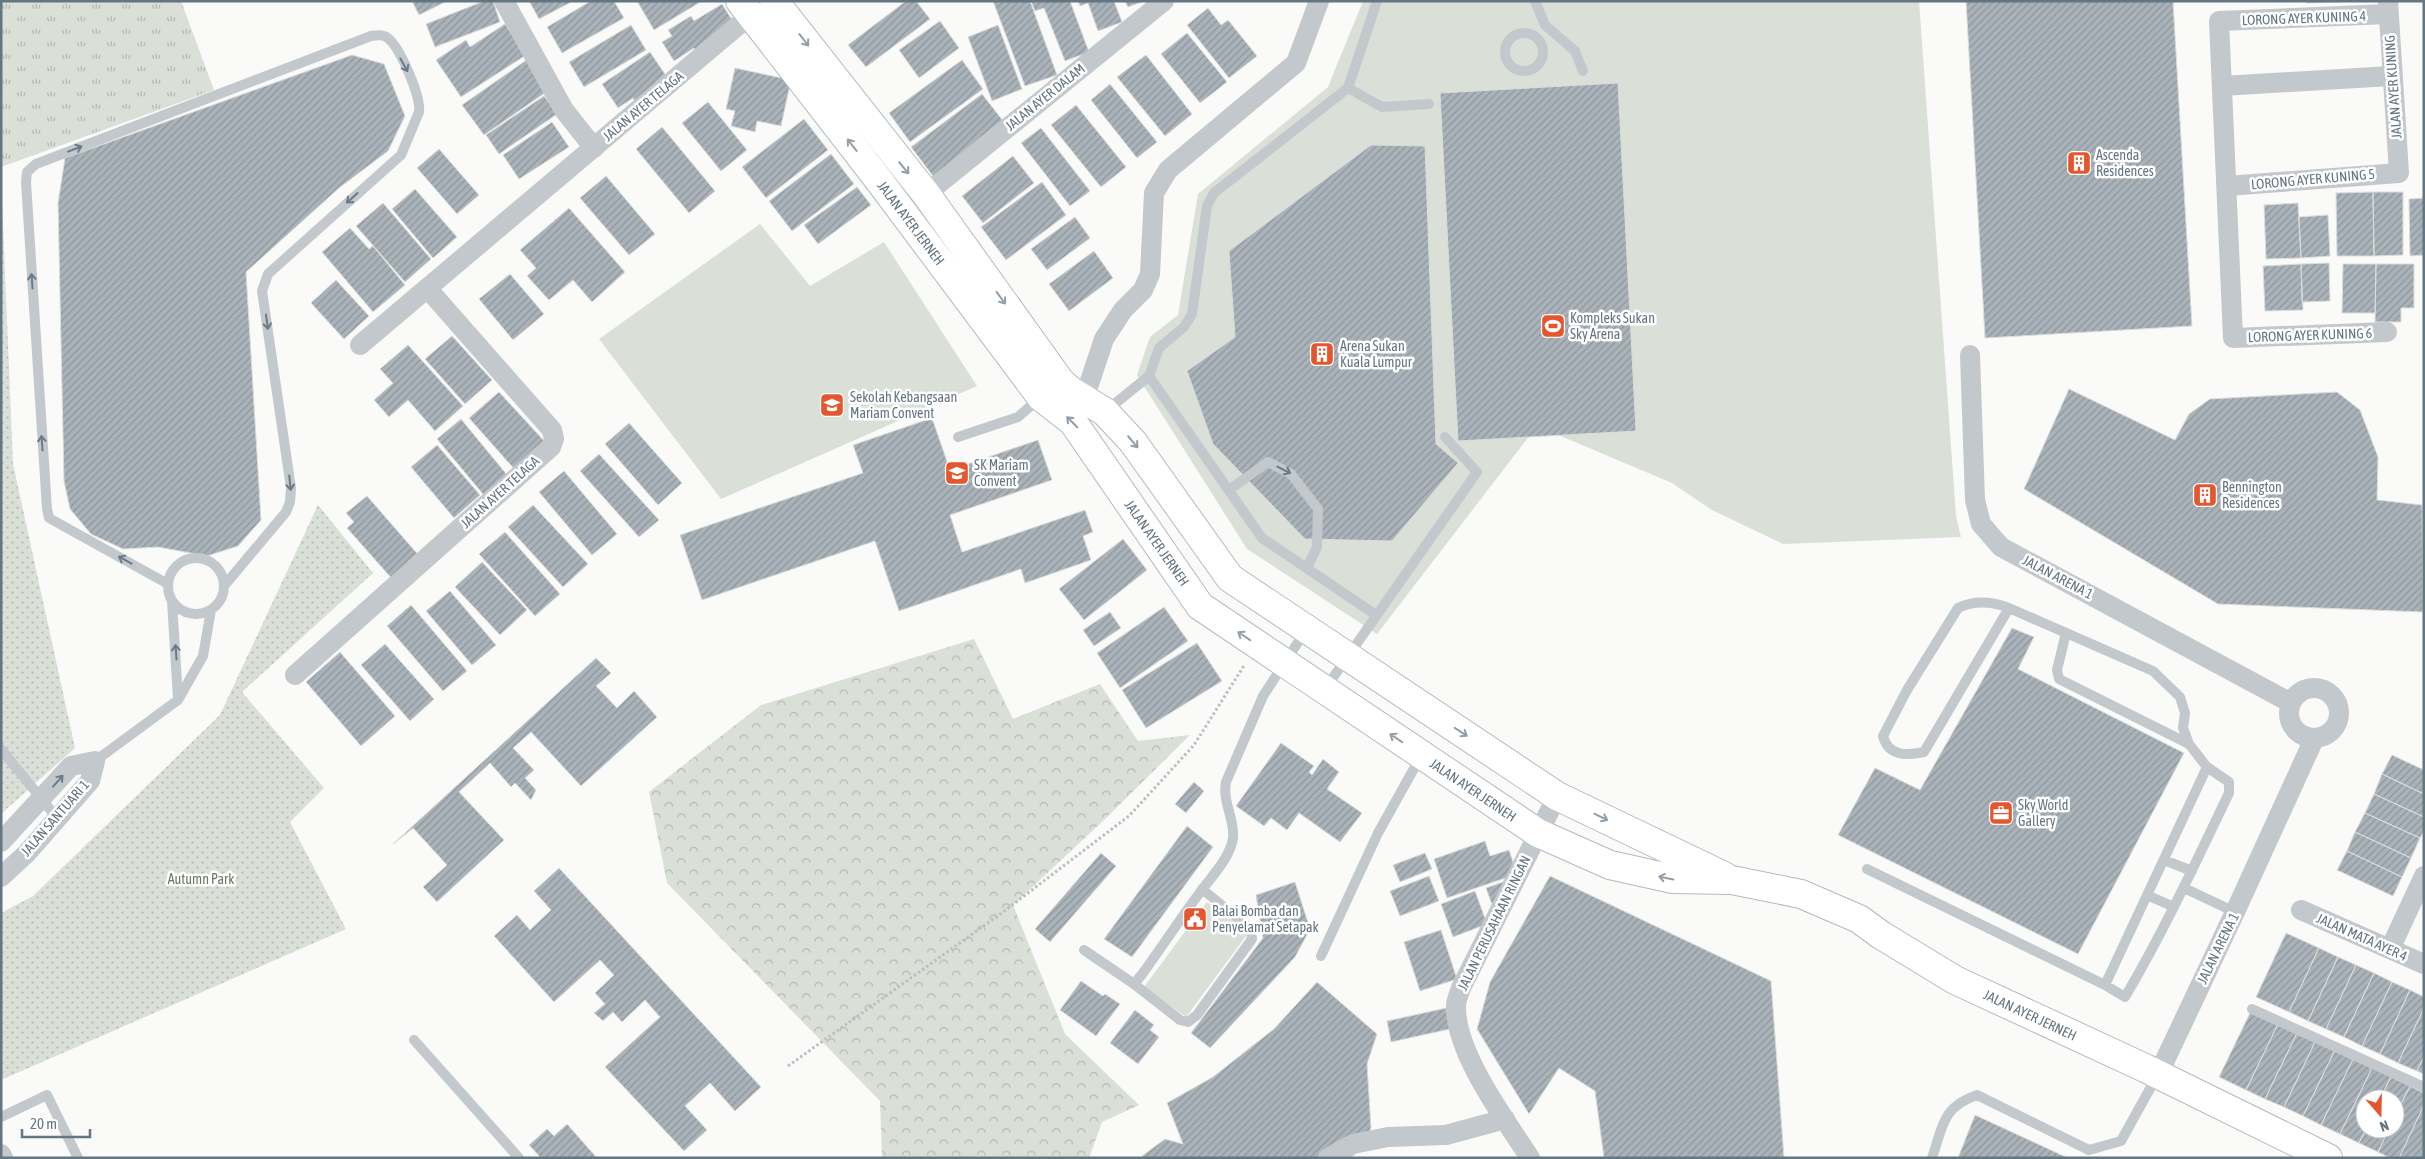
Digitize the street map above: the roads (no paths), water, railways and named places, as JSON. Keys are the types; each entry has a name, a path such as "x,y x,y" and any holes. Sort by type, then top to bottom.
{"main road":[{"name":"JALAN AYER JERNEH","path":"774,1 926,194 1050,389"},
{"name":"JALAN AYER JERNEH","path":"752,6 878,179 1050,389 1200,606 1538,833 1610,865 1674,879 1732,880 1801,894 1859,919 1881,936 1955,980 2158,1075 2328,1158"},
{"name":"JALAN AYER JERNEH","path":"1050,389 1071,391 1095,405 1134,442 1230,578 1557,796 1732,880"}],"street":[{"path":"504,1 564,110 594,148"},
{"name":"JALAN AYER DALAM","path":"926,194 1164,1"},
{"path":"1095,405 1104,339 1123,310 1143,290 1150,274 1154,193 1168,170 1296,62 1319,1"},
{"name":"JALAN AYER TELAGA","path":"360,345 594,148 752,6"},
{"name":"LORONG AYER KUNING 4","path":"2222,86 2219,21 2388,8"},
{"name":"JALAN AYER KUNING","path":"2388,8 2391,76 2399,172"},
{"path":"2227,186 2222,86 2391,76"},
{"name":"LORONG AYER KUNING 5","path":"2227,186 2399,172"},
{"name":"LORONG AYER KUNING 6","path":"2227,186 2233,338 2387,332"},
{"name":"JALAN AYER TELAGA","path":"295,675 551,447 554,439 552,430 428,288"},
{"name":"JALAN ARENA 1","path":"1970,355 1975,500 1981,524 2001,547 2291,703"},
{"path":"2315,688 2325,690 2333,696 2338,704 2340,714 2338,724 2332,732 2323,737 2314,739 2304,736 2296,731 2290,723 2291,703 2297,695 2305,690 2315,688"},
{"name":"JALAN ARENA 1","path":"2158,1075 2314,739"},
{"name":"JALAN SANTUARI 1","path":"1,842 71,766 95,761 90,781 27,853 1,877"},
{"name":"JALAN PERUSAHAAN RINGAN","path":"1530,1158 1468,1057 1458,1028 1456,1005 1461,988 1557,796"},
{"path":"2390,949 2424,876"},
{"name":"JALAN MATA AYER 4","path":"2301,910 2424,964"},
{"path":"1328,1158 1353,1144 1388,1137 1446,1135 1505,1119"},
{"path":"1,1154 3,1158"}],"lane":[{"path":"1095,405 1149,376 1159,348 1184,327 1192,314 1208,206 1214,192 1348,88 1377,1"},
{"path":"1535,1 1544,25 1575,50 1583,71"},
{"path":"1537,39 1544,25"},
{"path":"168,584 49,518 26,182 27,172 36,164 371,36 382,35 390,39 415,86 420,104 419,112 401,154 268,274 263,284 262,291 291,488 290,502 286,512 224,586 218,604 211,610 194,614 178,608 172,601"},
{"path":"1348,88 1382,107 1429,104"},
{"path":"1149,376 1262,538 1376,615"},
{"path":"958,437 1018,417 1050,389"},
{"path":"1324,689 1477,472 1445,437"},
{"path":"1228,490 1268,462 1291,474 1318,509 1317,548 1306,568"},
{"path":"178,700 172,601 168,584 175,568 182,562 201,559 217,568 222,576 224,586"},
{"path":"1868,869 2105,985 2125,997 2174,907 2229,793 2229,782 2207,767 2189,744 2183,728 2185,713 2180,698 2153,671 2009,608 1997,603 1971,602 1958,608 1907,690 1884,736 1886,745 1895,753 1910,755 1924,752 2009,608"},
{"path":"95,761 178,700 204,656 211,610"},
{"path":"1134,984 1221,865 1233,839 1231,820 1224,791 1226,782 1263,696 1306,629"},
{"path":"2066,633 2057,670 2059,679 2189,744"},
{"path":"1,749 57,818"},
{"path":"1321,956 1378,833 1421,755"},
{"path":"2105,985 2207,767"},
{"path":"2164,860 2192,871"},
{"path":"2184,888 2235,912"},
{"path":"1084,950 1134,984 1180,1020 1188,1022 1197,1015 1252,939 1251,929 1202,889"},
{"path":"2147,895 2174,907"},
{"path":"2252,1009 2424,1087"},
{"path":"414,1040 519,1158"},
{"path":"1932,1158 1948,1112 1961,1100 1977,1095 2089,1150 2121,1141 2158,1075"},
{"path":"1,1117 48,1096 78,1158"}],"place":[{"name":"Ascenda Residences","path":"2079,163"},
{"name":"Kompleks Sukan Sky Arena","path":"1553,326"},
{"name":"Arena Sukan Kuala Lumpur","path":"1322,354"},
{"name":"Sekolah Kebangsaan Mariam Convent","path":"832,405"},
{"name":"SK Mariam Convent","path":"957,473"},
{"name":"Bennington Residences","path":"2205,495"},
{"name":"Sky World Gallery","path":"2001,813"},
{"name":"Balai Bomba dan Penyelamat Setapak","path":"1195,919"}],"park label":[{"name":"Autumn Park","path":"201,879"}]}
